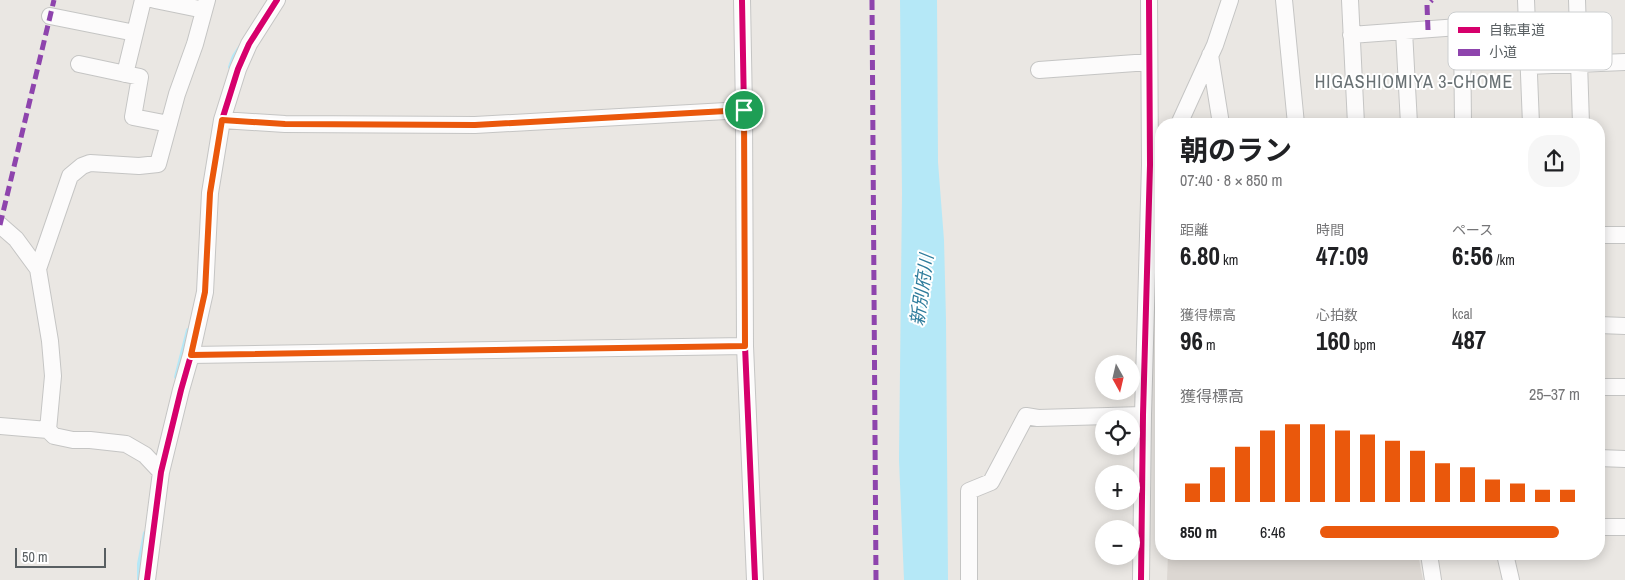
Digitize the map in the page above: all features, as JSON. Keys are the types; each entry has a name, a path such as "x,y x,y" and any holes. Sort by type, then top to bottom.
{"street":[{"path":"125,74 143,0"},
{"path":"38,269 70,176 82,166 90,163 139,166 158,164 206,5 155,0"},
{"path":"147,580 161,472 205,292 210,193 222,120 238,70 249,44 277,0"},
{"path":"742,0 745,346 755,580"},
{"path":"1149,0 1149,62 1155,148"},
{"path":"1182,118 1210,55 1230,0"},
{"path":"1284,0 1295,118"},
{"path":"1350,0 1356,118"},
{"path":"50,16 135,33"},
{"path":"1351,36 1448,28"},
{"path":"1404,32 1409,118"},
{"path":"1210,55 1220,118"},
{"path":"1039,70 1149,62"},
{"path":"1612,63 1625,62"},
{"path":"79,64 140,77 133,117 169,124"},
{"path":"1462,70 1463,118"},
{"path":"1528,70 1531,118"},
{"path":"1580,70 1581,118"},
{"path":"222,120 285,124 475,125 744,110"},
{"path":"1141,580 1143,415 1155,181"},
{"path":"0,225 16,239 38,269 50,341 53,376 48,430"},
{"path":"1605,235 1625,235"},
{"path":"1605,325 1625,326"},
{"path":"191,355 745,346"},
{"path":"1605,387 1625,387"},
{"path":"970,580 969,491 991,482 1026,416 1038,418 1143,415"},
{"path":"0,426 48,430 54,436 73,440 126,444 145,455 161,472"},
{"path":"1605,458 1625,459"},
{"path":"1605,527 1625,527"},
{"path":"1430,560 1434,580"},
{"path":"1506,560 1511,580"}],"shaded area":[{"path":"1168,560 1419,560 1423,580 1167,580"}],"water":[{"name":"新別府川","path":"900,0 937,0 938,162 944,240 946,319 948,580 904,580 899,460 902,194"}],"waterway":[{"path":"230,67 240,47"},
{"path":"176,377 188,330"},
{"path":"139,580 139,564 145,533"}],"marked path":[{"path":"0,225 54,0"},
{"path":"872,0 876,580"},
{"path":"1428,30 1427,5 1432,0"}],"cycle path":[{"path":"147,580 161,472 205,292 210,193 222,120 238,69 249,44 277,0"},
{"path":"742,0 745,346 755,580"},
{"path":"1141,580 1143,415 1150,165 1149,0"}],"district":[{"name":"HIGASHIOMIYA 3-CHOME","path":"1414,82"}],"route":[{"path":"744,110 745,346 191,355 205,292 210,193 222,120 285,124 475,125 744,110"}]}
